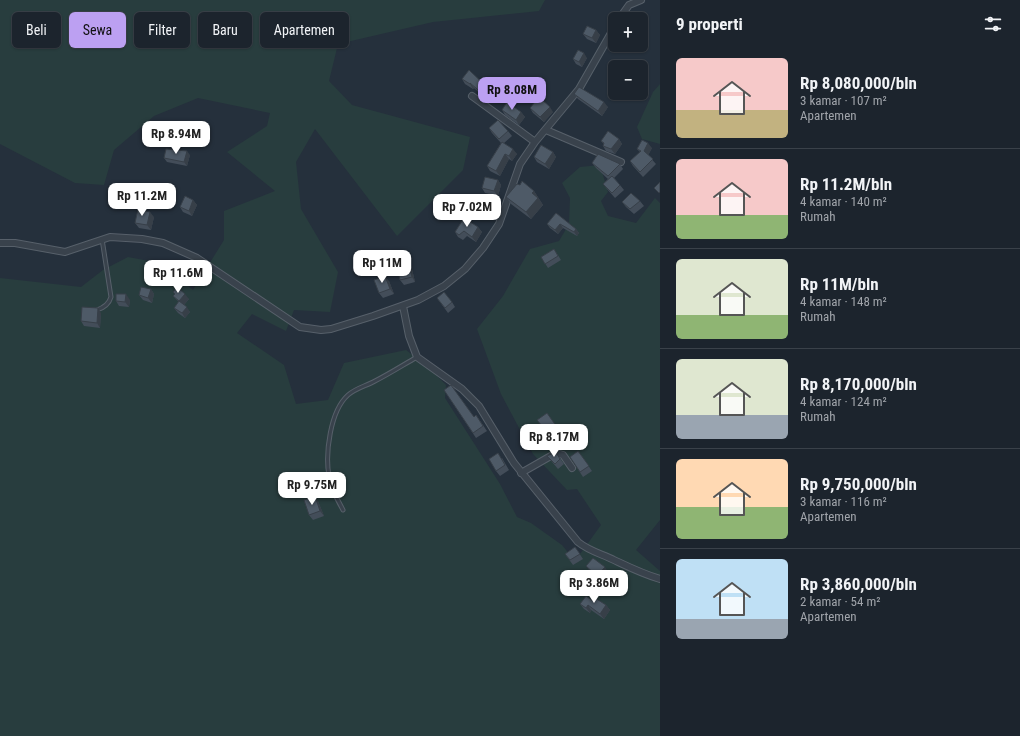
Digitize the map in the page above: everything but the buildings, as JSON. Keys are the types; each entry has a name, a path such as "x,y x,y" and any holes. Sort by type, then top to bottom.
{"street":[{"path":"624,12 629,5 641,0"},
{"path":"0,243 15,243 65,252 80,249 102,239 122,237 163,243 182,250 215,268 300,327 311,330 326,330 350,324 403,306 430,294 456,278 483,248 499,224 520,164 535,142 578,89 608,38"},
{"path":"472,96 535,142"},
{"path":"546,130 621,162"},
{"path":"403,306 409,336 418,357 462,389 479,406 521,473 569,531 586,548 639,573 660,579"},
{"path":"521,473 556,453 561,454 572,468"}],"lane":[{"path":"91,311 104,307 110,301 111,297 102,239"},
{"path":"343,510 334,494 328,466 330,435 340,406 348,395 360,387 374,382 418,357"}],"green space":[{"path":"0,0 545,0 539,11 433,22 349,41 349,12 260,12 260,48 337,48 329,81 352,105 470,137 463,170 397,236 315,129 296,162 301,209 338,272 330,312 294,310 286,331 252,314 237,333 284,365 296,404 328,400 344,363 406,350 428,367 446,385 445,398 500,484 517,517 531,523 562,545 575,561 601,525 577,489 567,490 533,454 501,394 477,329 503,296 530,249 559,241 569,224 570,198 562,183 580,167 600,165 608,192 601,201 608,216 636,223 655,198 660,203 660,520 636,550 660,571 660,736 0,736 0,278 81,287 103,270 128,257 160,263 193,290 224,240 224,211 275,191 227,152 267,126 270,113 198,98 154,116 114,150 104,185 75,183 0,144"},
{"path":"660,84 660,144 642,139 637,127 653,92"}]}
